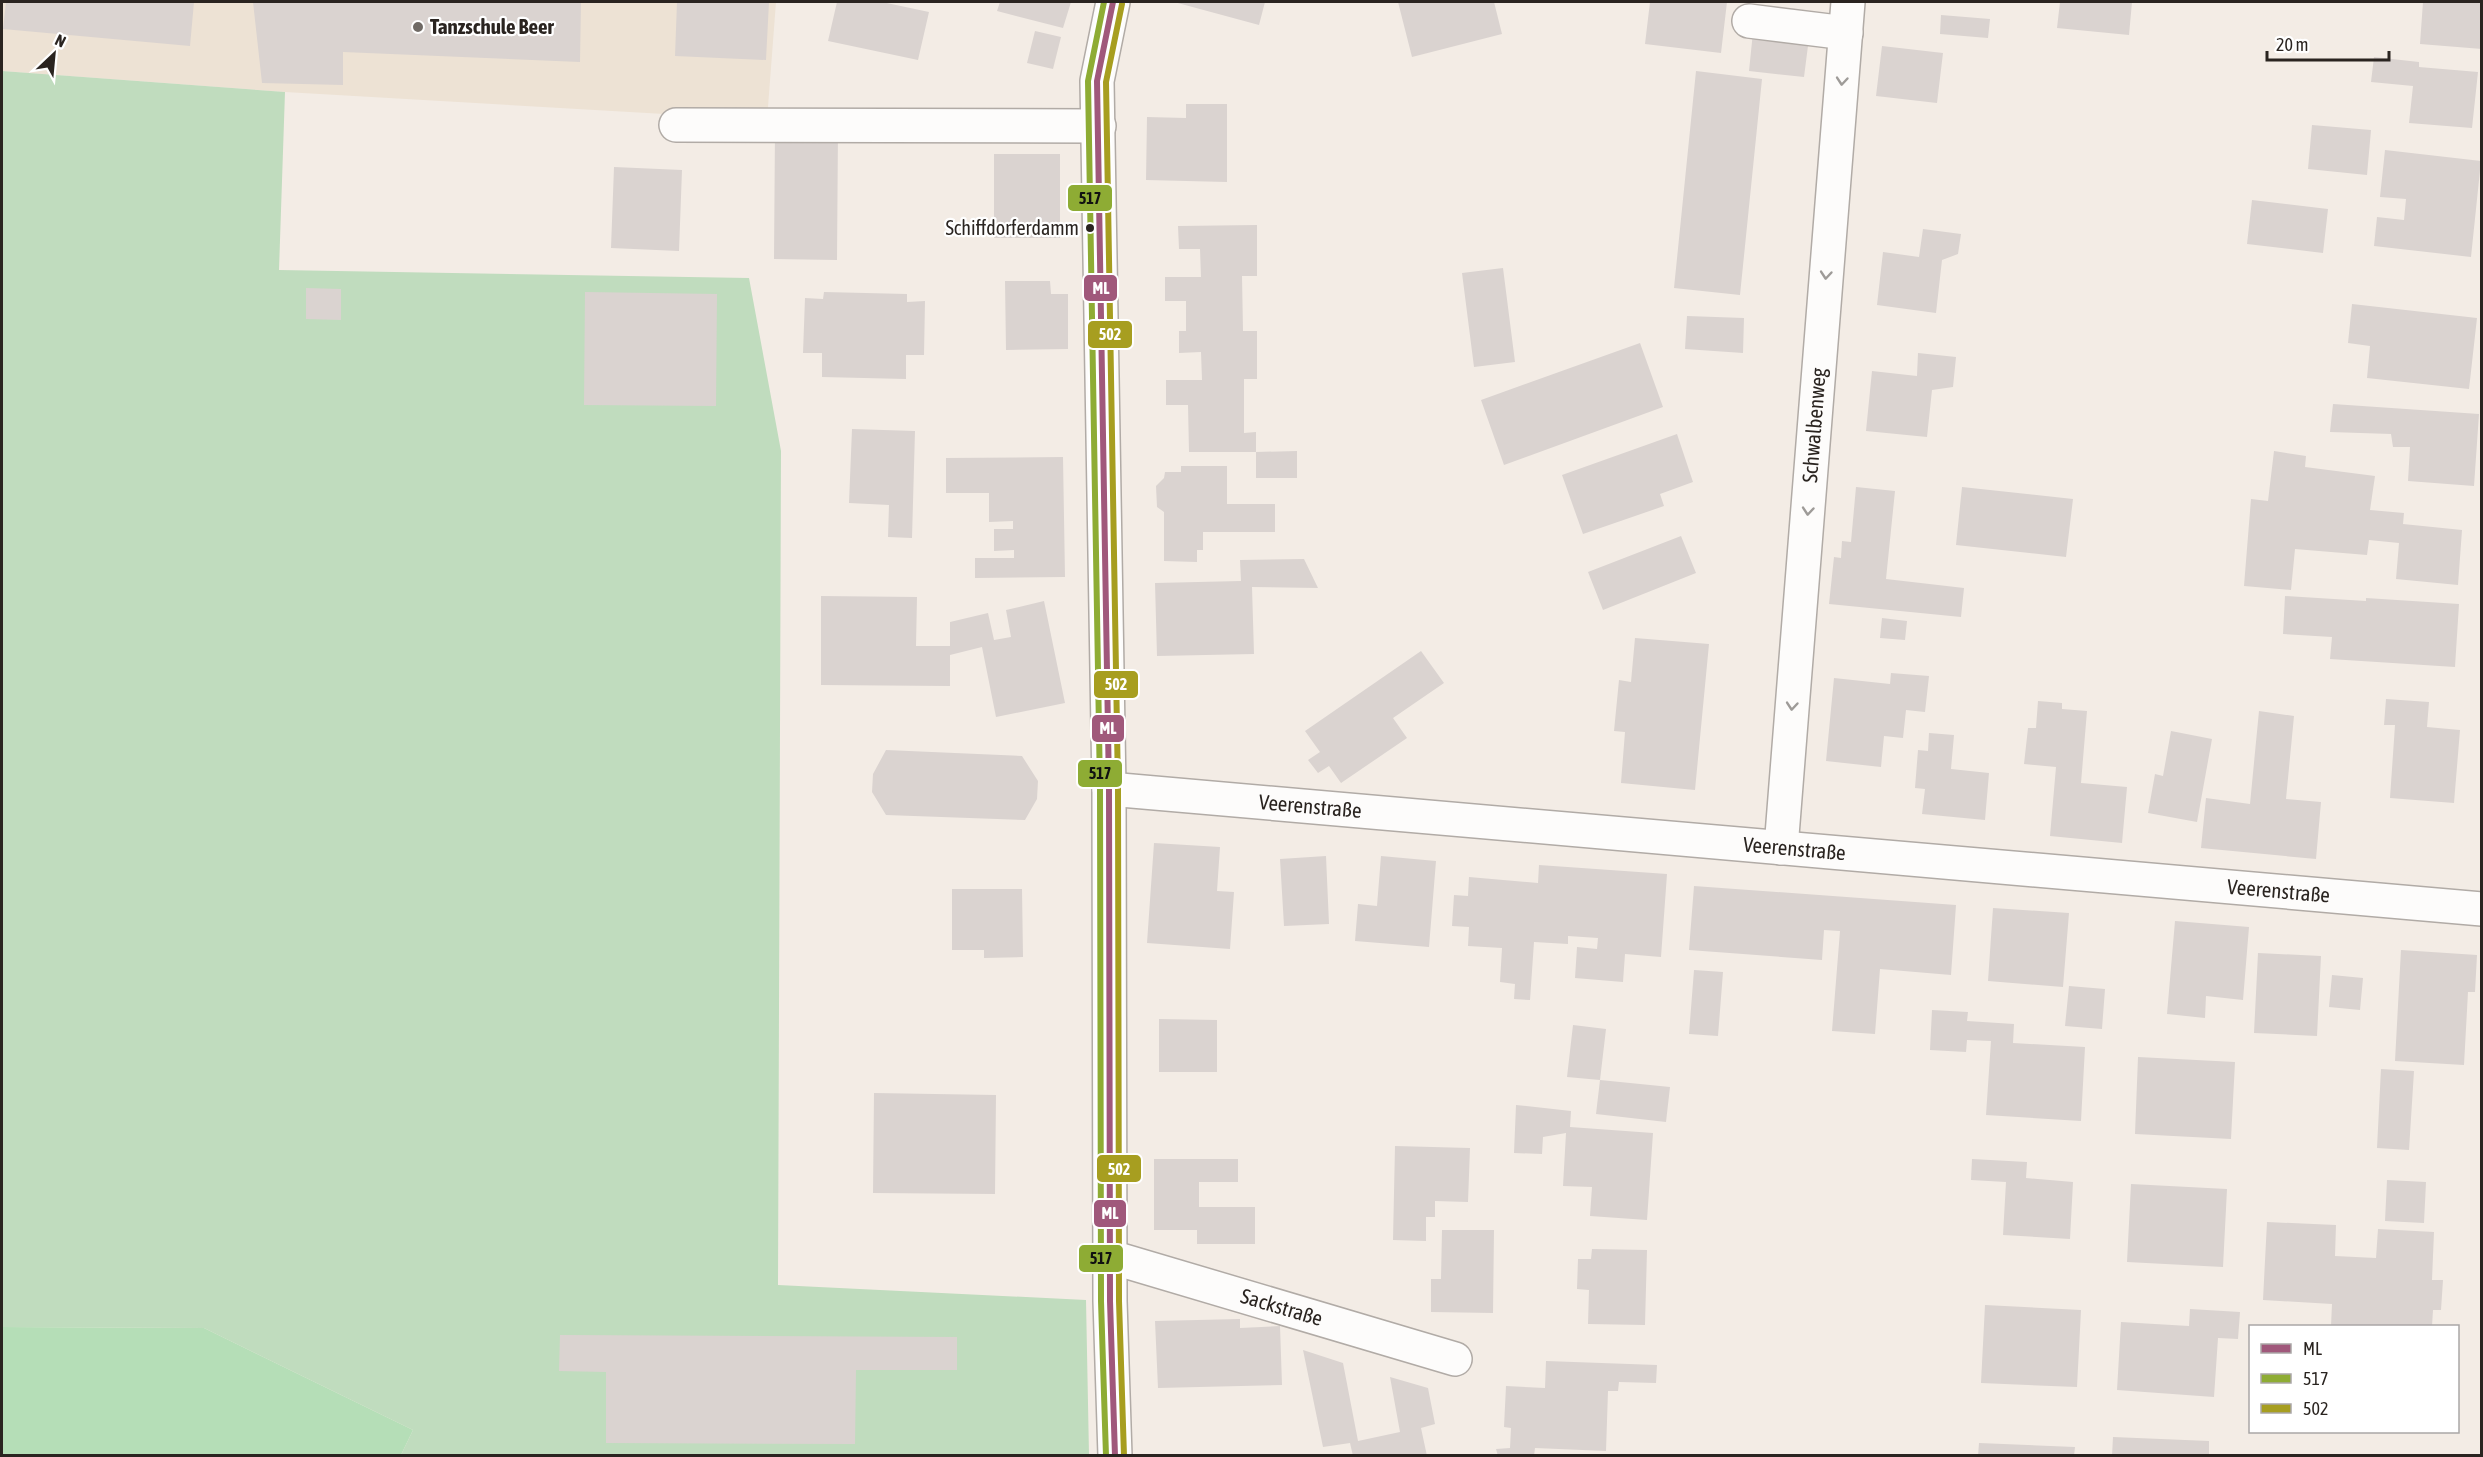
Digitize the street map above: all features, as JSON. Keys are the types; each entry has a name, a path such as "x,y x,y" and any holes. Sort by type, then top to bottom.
{"street":[{"path":"1113,2 1097,81 1109,789 1110,1257 1115,1455"},
{"path":"1749,21 1847,17"},
{"name":"Schwalbenweg","path":"1781,848 1847,17"},
{"path":"676,124 1099,126"},
{"name":"Veerenstraße","path":"1109,789 2481,909"},
{"name":"Sackstraße","path":"1110,1257 1455,1359"}],"shaded area":[{"path":"2,2 776,2 767,120 285,92 2,71"}],"green space":[{"path":"2,71 285,92 279,270 749,278 781,451 778,1285 1086,1300 1089,1455 401,1455 413,1430 204,1328 2,1327"},
{"path":"2,1327 204,1328 413,1430 401,1455 2,1455"}],"building":[{"path":"6,2 194,2 190,46 3,29"},
{"name":"Tanzschule Beer","path":"253,2 581,2 580,62 343,52 343,85 262,83"},
{"path":"677,2 769,2 766,60 675,56"},
{"path":"837,2 882,2 929,12 918,60 828,41"},
{"path":"1000,2 1071,2 1063,28 997,11"},
{"path":"1174,2 1265,2 1259,25"},
{"path":"1398,2 1494,2 1502,34 1412,57"},
{"path":"1650,2 1727,2 1721,53 1645,44"},
{"path":"2060,2 2132,2 2129,35 2057,28"},
{"path":"2423,2 2482,2 2482,49 2420,44"},
{"path":"1941,15 1990,19 1988,38 1940,34"},
{"path":"1035,31 1061,37 1053,69 1027,63"},
{"path":"1753,32 1809,38 1804,77 1749,71"},
{"path":"1882,46 1943,53 1937,103 1876,96"},
{"path":"2374,57 2419,62 2419,67 2478,72 2472,128 2409,123 2413,86 2371,82"},
{"path":"1696,71 1762,79 1740,295 1674,288"},
{"path":"1186,104 1227,104 1227,182 1146,180 1147,117 1186,118"},
{"path":"2312,125 2371,130 2367,175 2308,169"},
{"path":"775,130 838,130 837,260 774,259"},
{"path":"2385,150 2481,161 2471,257 2374,246 2377,217 2404,220 2406,199 2380,197"},
{"path":"994,154 1060,154 1060,238 994,238"},
{"path":"614,167 682,170 679,251 611,248"},
{"path":"2252,200 2328,209 2323,253 2247,244"},
{"path":"1257,225 1257,276 1242,276 1243,331 1257,331 1257,379 1244,379 1244,433 1256,432 1256,452 1189,452 1188,405 1166,405 1166,380 1202,380 1201,352 1179,353 1179,331 1186,331 1186,301 1165,301 1165,277 1201,277 1200,249 1179,249 1178,226"},
{"path":"1923,229 1961,234 1958,254 1942,260 1936,313 1877,305 1883,252 1919,257"},
{"path":"1503,268 1515,362 1474,367 1462,273"},
{"path":"1005,281 1050,281 1051,294 1068,294 1068,349 1006,350"},
{"path":"306,288 341,289 341,320 306,319"},
{"path":"585,292 717,294 716,406 584,405"},
{"path":"824,292 907,294 907,302 925,301 924,355 906,355 906,379 822,377 822,353 803,353 805,298 823,299"},
{"path":"2352,304 2477,318 2469,389 2367,378 2370,346 2348,343"},
{"path":"1687,316 1744,318 1743,353 1685,349"},
{"path":"1640,343 1663,407 1504,465 1481,400"},
{"path":"1918,353 1956,357 1953,387 1932,390 1927,437 1866,431 1872,371 1917,376"},
{"path":"2333,404 2479,414 2474,486 2408,481 2410,447 2393,447 2391,434 2330,432"},
{"path":"852,429 915,431 912,538 888,537 889,505 849,503"},
{"path":"1677,434 1693,482 1660,494 1664,506 1583,534 1562,475"},
{"path":"1297,451 1297,478 1256,478 1256,452"},
{"path":"2274,451 2306,456 2305,467 2375,476 2370,510 2404,513 2403,524 2462,530 2458,585 2396,579 2399,543 2369,540 2367,555 2295,549 2291,590 2244,586 2251,499 2268,501"},
{"path":"1063,457 1065,577 975,578 975,558 1014,558 1014,550 994,551 994,529 1013,529 1013,521 989,522 989,493 946,493 946,458"},
{"path":"1181,466 1227,466 1227,504 1275,504 1275,532 1203,532 1203,550 1197,550 1197,562 1164,561 1164,512 1157,507 1156,486 1164,478 1165,472 1181,472"},
{"path":"1856,487 1895,491 1886,579 1964,588 1961,617 1829,604 1834,557 1841,558 1842,541 1851,542"},
{"path":"1962,487 2073,499 2066,557 1956,545"},
{"path":"1681,536 1696,573 1603,610 1588,572"},
{"path":"1304,559 1318,588 1252,587 1254,654 1157,656 1155,583 1241,581 1240,560"},
{"path":"821,596 917,597 916,646 950,646 950,622 988,613 994,640 1011,637 1006,610 1044,601 1065,703 996,717 982,647 950,655 950,686 821,685"},
{"path":"2285,596 2459,604 2455,667 2330,659 2332,637 2283,634"},
{"path":"1882,618 1907,621 1905,640 1880,638"},
{"path":"1635,638 1709,644 1695,790 1621,783 1625,732 1614,731 1619,680 1631,682"},
{"path":"1421,651 1444,683 1393,718 1407,738 1341,783 1329,766 1318,773 1308,760 1320,752 1305,731"},
{"path":"1891,673 1929,676 1925,712 1906,710 1903,738 1884,736 1881,767 1826,761 1834,678 1890,684"},
{"path":"2386,699 2429,702 2427,727 2460,730 2454,803 2390,798 2395,725 2384,725"},
{"path":"2038,701 2062,703 2062,709 2087,711 2081,783 2127,787 2122,843 2050,836 2056,767 2024,764 2028,728 2036,728"},
{"path":"2259,711 2294,716 2286,799 2321,802 2316,859 2201,848 2206,798 2250,804"},
{"path":"2171,731 2212,739 2197,822 2148,813 2155,774 2163,776"},
{"path":"1929,733 1954,735 1951,769 1989,773 1985,820 1922,814 1925,789 1915,788 1918,750 1928,751"},
{"path":"886,750 1022,756 1038,781 1037,799 1025,820 886,815 872,792 873,774"},
{"path":"1154,843 1220,847 1217,891 1234,892 1230,949 1147,943"},
{"path":"1326,856 1329,924 1284,926 1280,859"},
{"path":"1381,856 1436,861 1429,947 1355,941 1358,904 1377,906"},
{"path":"1539,865 1667,874 1661,957 1625,954 1623,982 1575,978 1577,947 1597,949 1598,938 1568,936 1568,944 1534,942 1530,1000 1514,999 1515,984 1500,982 1502,948 1468,946 1469,927 1452,926 1454,895 1468,896 1469,877 1538,883"},
{"path":"1694,886 1956,905 1951,975 1880,969 1875,1034 1832,1031 1840,931 1824,930 1822,960 1689,950"},
{"path":"952,889 1022,889 1023,957 984,958 984,950 952,950"},
{"path":"1993,908 2069,913 2063,987 1988,981"},
{"path":"2175,921 2249,927 2243,1000 2206,996 2205,1018 2167,1014"},
{"path":"2401,950 2477,955 2475,992 2468,992 2464,1065 2395,1061"},
{"path":"2258,953 2321,956 2317,1036 2254,1033"},
{"path":"1694,970 1723,972 1718,1036 1689,1034"},
{"path":"2332,975 2363,978 2360,1010 2329,1007"},
{"path":"2069,986 2105,989 2102,1029 2065,1026"},
{"path":"1932,1010 1968,1012 1967,1021 2014,1024 2013,1043 2085,1047 2081,1121 1986,1115 1991,1041 1967,1040 1966,1052 1930,1050"},
{"path":"1159,1019 1217,1020 1217,1072 1159,1072"},
{"path":"1573,1025 1606,1029 1600,1080 1567,1077"},
{"path":"2138,1057 2235,1062 2231,1139 2135,1134"},
{"path":"2381,1069 2414,1071 2409,1150 2377,1148"},
{"path":"1600,1080 1670,1087 1666,1122 1596,1114"},
{"path":"874,1093 996,1095 995,1194 873,1193"},
{"path":"1516,1105 1571,1111 1570,1127 1653,1133 1647,1220 1590,1216 1592,1187 1563,1186 1566,1133 1543,1137 1542,1154 1514,1153"},
{"path":"1395,1146 1470,1148 1468,1202 1435,1201 1435,1217 1426,1217 1426,1241 1393,1240"},
{"path":"1154,1159 1238,1159 1238,1182 1199,1182 1199,1207 1255,1207 1255,1244 1197,1244 1197,1230 1154,1230"},
{"path":"1972,1159 2027,1162 2026,1178 2073,1182 2070,1239 2003,1235 2006,1182 1971,1180"},
{"path":"2387,1180 2426,1182 2424,1223 2385,1221"},
{"path":"2131,1184 2227,1189 2223,1267 2127,1262"},
{"path":"2267,1222 2336,1225 2335,1256 2376,1258 2378,1229 2434,1232 2432,1280 2443,1280 2441,1310 2433,1310 2432,1325 2331,1325 2332,1304 2263,1300"},
{"path":"1442,1230 1494,1230 1493,1313 1431,1312 1431,1279 1441,1279"},
{"path":"1592,1249 1647,1250 1645,1325 1588,1324 1589,1290 1577,1289 1578,1259 1591,1259"},
{"path":"1985,1305 2081,1310 2077,1387 1981,1383"},
{"path":"2190,1309 2240,1312 2238,1339 2218,1338 2214,1397 2117,1390 2121,1322 2189,1326"},
{"path":"1240,1319 1240,1328 1280,1326 1282,1385 1158,1388 1155,1321"},
{"path":"560,1335 957,1337 957,1370 856,1370 855,1444 606,1443 606,1372 559,1371"},
{"path":"1303,1350 1343,1363 1358,1441 1400,1432 1390,1377 1428,1388 1435,1424 1421,1428 1427,1456 1353,1456 1350,1443 1323,1447"},
{"path":"1546,1361 1657,1365 1656,1383 1619,1382 1618,1391 1608,1391 1606,1451 1535,1448 1534,1456 1498,1456 1496,1449 1510,1448 1511,1428 1504,1427 1506,1386 1545,1388"},
{"path":"2113,1437 2209,1441 2209,1456 2112,1456"},
{"path":"1979,1443 2075,1447 2074,1456 1978,1456"}],"transit line":[{"name":"517","path":"1104,2 1088,81 1100,789 1101,1301 1106,1456"},
{"name":"ML","path":"1113,2 1097,81 1109,789 1110,1301 1115,1456"},
{"name":"502","path":"1122,4 1106,82 1118,789 1119,1301 1124,1456"}],"place":[{"name":"Tanzschule Beer","path":"418,27"},
{"name":"Schiffdorferdamm","path":"1090,228"}]}
